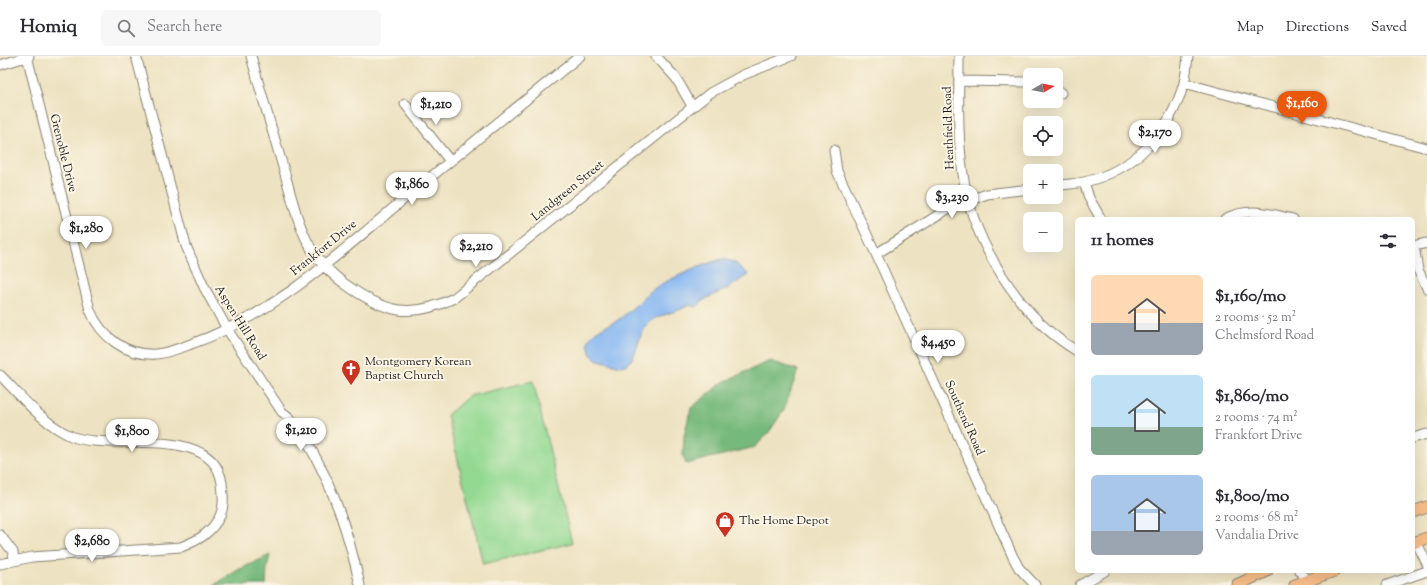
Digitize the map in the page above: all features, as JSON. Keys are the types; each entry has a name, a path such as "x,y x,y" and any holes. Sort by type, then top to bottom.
{"main road":[{"path":"1415,511 1427,507"},
{"path":"1238,585 1263,573"},
{"path":"1303,581 1328,573"}],"street":[{"name":"Grenoble Drive","path":"28,56 90,310 98,325 110,339 119,346 143,354 170,351 206,339 227,329"},
{"path":"0,65 28,56"},
{"name":"Aspen Hill Road","path":"136,56 186,246 204,288 227,329 282,412 291,418 303,434 322,468 338,505 360,585"},
{"name":"Landgreen Street","path":"251,56 298,220 311,250 323,266 360,294 386,308 412,311 435,308 454,298 710,93 744,75 792,56"},
{"name":"Frankfort Drive","path":"227,329 278,300 323,266 580,56"},
{"path":"656,56 676,78 692,106"},
{"name":"Heathfield Road","path":"959,56 959,144 963,176 968,200 983,240 1015,294 1037,319 1067,345 1075,349"},
{"path":"1063,185 1084,182 1111,173 1126,165 1152,144 1171,117 1184,83 1188,56"},
{"path":"959,81 1023,82"},
{"path":"1184,83 1427,148"},
{"path":"405,104 450,161"},
{"name":"Southend Road","path":"834,150 837,171 1019,568 1033,584"},
{"path":"1084,182 1089,198 1100,217"},
{"path":"876,254 951,207 987,194 1023,190"},
{"path":"1230,217 1241,212 1260,211 1285,217"},
{"path":"1415,246 1427,243"},
{"path":"1415,252 1418,270 1427,288"},
{"path":"0,375 46,419 72,436 92,441 168,444 189,447 198,451 212,462 221,478 224,496 222,511 215,524 205,536 198,541 181,547 32,557 0,564"},
{"path":"1415,437 1427,434"},
{"path":"0,535 13,552 14,560"},
{"path":"1419,541 1427,564"},
{"path":"1387,585 1427,571"},
{"path":"1080,585 1101,573"}],"green space":[{"path":"770,361 798,370 784,410 767,435 755,447 686,464 683,456 684,436 691,408 723,382"},
{"path":"533,381 572,543 483,564 447,415 469,396"},
{"path":"270,555 267,568 266,585 214,585 238,570"}],"water":[{"path":"723,259 734,262 749,275 704,300 697,307 689,305 651,321 641,334 632,360 628,364 621,366 595,359 590,353 588,343 596,331 624,316 655,288 692,270"}],"place":[{"name":"Montgomery Korean Baptist Church","path":"351,386"},
{"name":"The Home Depot","path":"725,538"}]}
